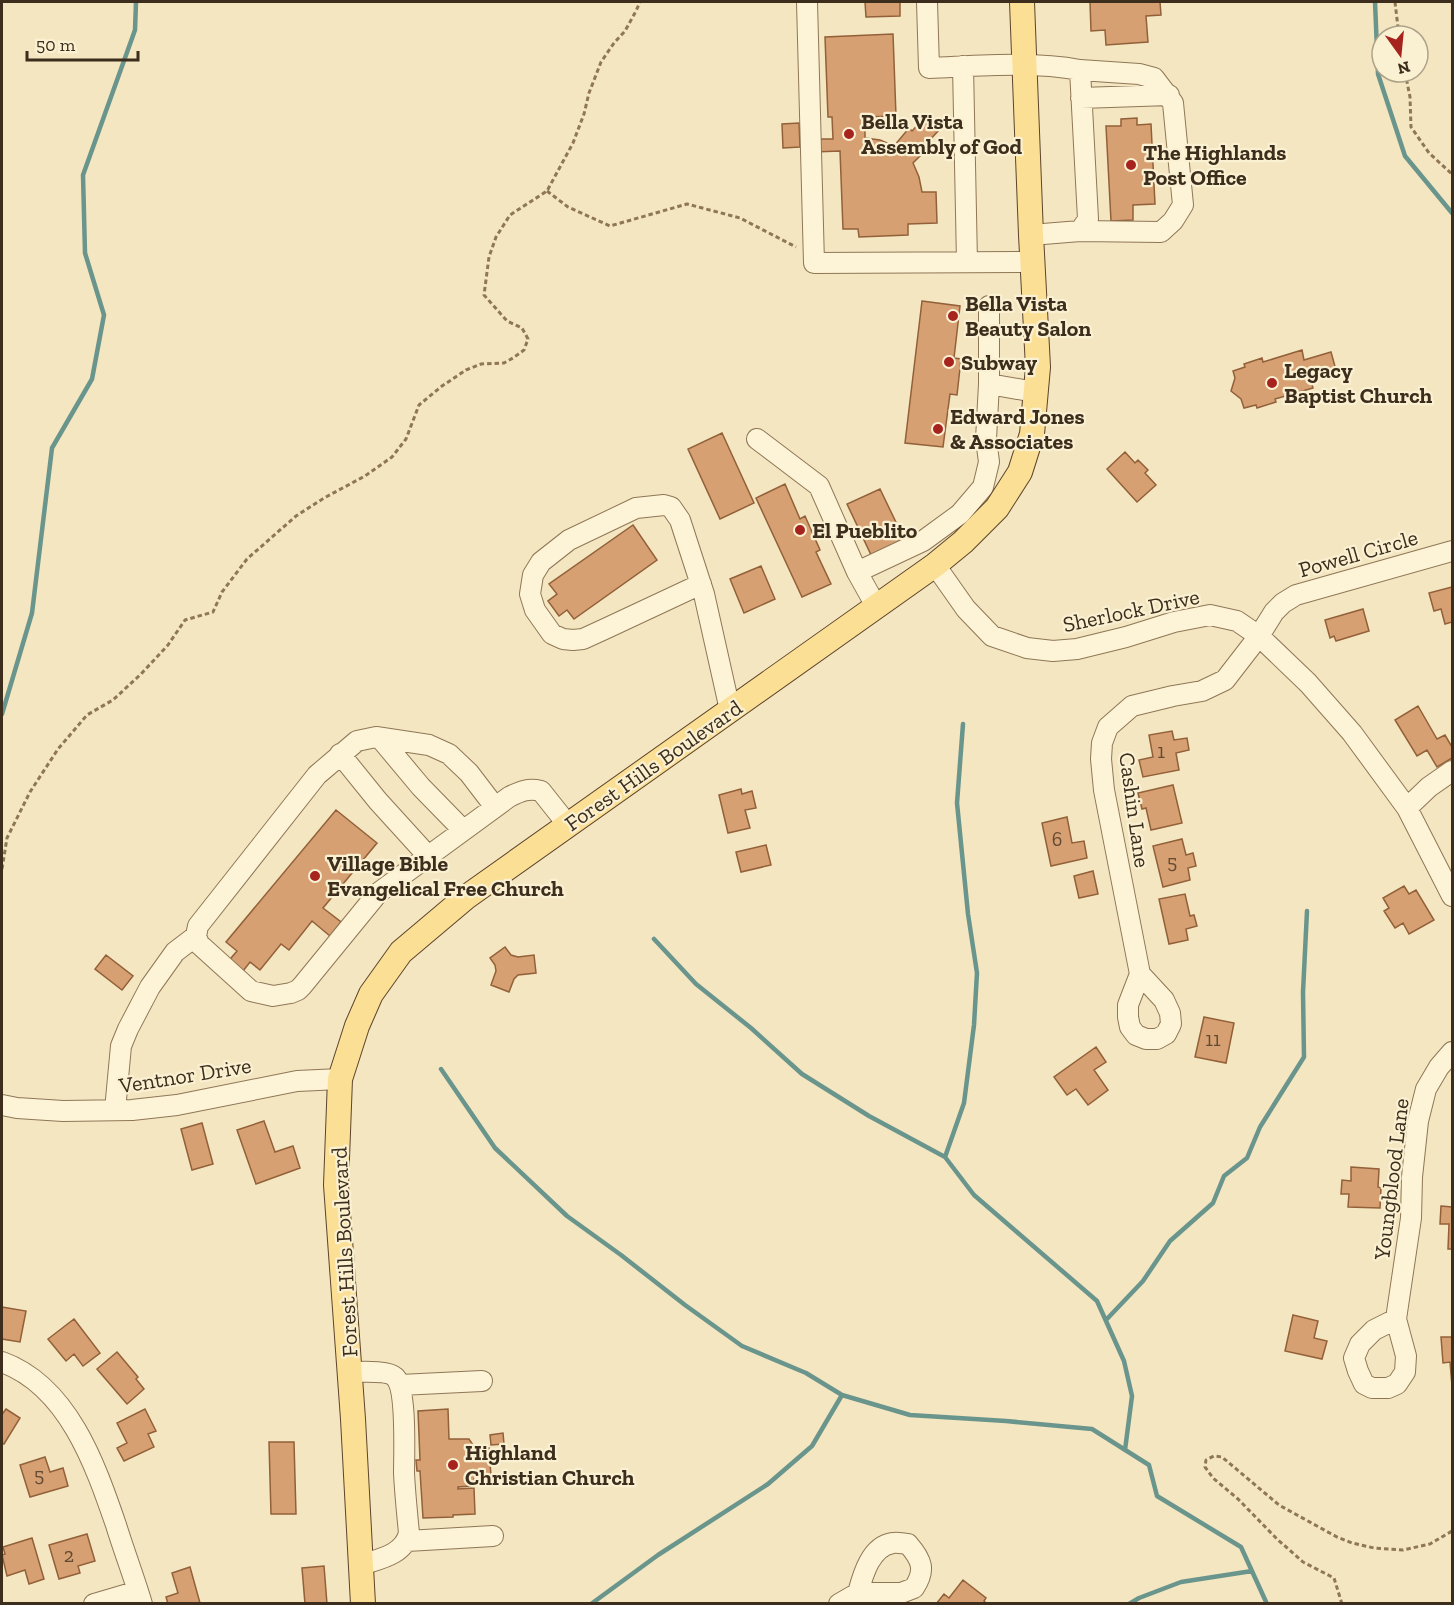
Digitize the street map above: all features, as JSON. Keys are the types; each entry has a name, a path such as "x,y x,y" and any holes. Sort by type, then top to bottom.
{"main road":[{"name":"Forest Hills Boulevard","path":"363,1604 350,1372 336,1185 340,1079 357,1026 371,994 401,952 465,898 935,564 963,542 997,508 1020,472 1032,434 1038,367 1022,2"}],"street":[{"path":"807,2 814,263 1033,261"},
{"path":"927,2 929,68 1025,64 1139,74 1154,78 1173,103 1183,205 1173,221 1161,232 1080,231 1031,235"},
{"path":"963,66 967,262"},
{"path":"1080,70 1088,219 1080,231"},
{"path":"1081,98 1168,95"},
{"path":"858,572 923,541 960,514 983,487 989,462 986,439 989,306"},
{"path":"989,384 1035,392"},
{"path":"757,439 819,486 876,606"},
{"path":"701,585 582,639 573,640 552,634 535,610 530,594 533,574 542,562 568,540 636,508 663,505 671,507 680,520 701,585 730,710"},
{"name":"Powell Circle","path":"1259,636 1279,607 1296,595 1452,551"},
{"name":"Sherlock Drive","path":"935,564 966,609 992,636 1027,648 1053,651 1077,649 1174,622 1210,615 1237,621 1259,636 1308,683 1352,733 1407,808 1452,896"},
{"name":"Cashin Lane","path":"1140,975 1104,790 1102,743 1108,727 1132,706 1202,691 1225,680 1259,636"},
{"path":"495,807 469,773 449,754 429,745 380,738 357,741 317,775 198,926 196,936 200,944 251,991 273,996 291,993 302,986 378,893 509,797 523,790 541,791 568,825"},
{"path":"380,738 421,787 463,830"},
{"path":"340,754 378,801 428,856"},
{"path":"1407,808 1429,787 1452,771"},
{"path":"115,1110 120,1046 150,987 175,952 196,936"},
{"name":"Youngblood Lane","path":"1396,1319 1411,1218 1412,1177 1418,1121 1426,1089 1439,1067 1452,1052"},
{"name":"Ventnor Drive","path":"2,1105 63,1111 132,1110 177,1105 297,1081 340,1079"},
{"path":"2,1362 38,1382 69,1418 92,1460 140,1597 94,1604"},
{"path":"350,1372 388,1373 395,1376 400,1385 405,1429 404,1474 409,1533 407,1541 387,1557 361,1565"},
{"path":"400,1385 482,1381"},
{"path":"407,1541 492,1536"},
{"path":"839,1604 858,1593"}],"path":[{"path":"2,869 7,838 30,792 58,749 87,715 113,700 141,674 168,645 185,620 213,612 222,592 247,559 296,516 365,476 392,457 406,439 419,405 434,392 466,370 481,364 504,363 524,350 528,339 522,328 507,321 484,295 489,257 496,237 510,215 547,191 573,143 601,62 625,32 639,2"},
{"path":"1395,2 1398,24"},
{"path":"1407,84 1411,127 1429,153 1452,174"},
{"path":"547,191 568,207 610,226 687,204 740,218 814,256"},
{"path":"1342,1604 1335,1578 1303,1562 1277,1539 1214,1478 1205,1467 1206,1460 1214,1456 1222,1457 1279,1505 1352,1544 1403,1550 1431,1544 1452,1531"}],"building":[{"path":"865,2 900,2 900,16 866,17"},
{"path":"1090,2 1160,2 1161,15 1146,16 1148,42 1106,45 1105,30 1091,31"},
{"name":"Bella Vista Assembly of God","path":"893,34 896,116 865,117 865,138 880,140 894,146 909,128 912,131 926,116 940,129 926,144 929,147 913,163 922,192 936,192 937,223 908,224 908,235 859,237 858,229 843,229 840,151 814,152 814,139 833,139 832,117 828,117 825,37"},
{"name":"The Highlands Post Office","path":"1137,118 1137,125 1151,124 1155,204 1133,205 1133,220 1111,221 1106,126 1121,126 1121,119"},
{"path":"799,123 800,147 783,148 782,124"},
{"path":"922,301 960,306 954,358 961,359 957,395 950,394 943,447 905,443"},
{"name":"Legacy Baptist Church","path":"1302,350 1304,360 1331,352 1336,370 1310,378 1313,388 1275,399 1276,402 1257,408 1256,405 1244,408 1241,399 1231,391 1235,378 1233,371 1245,367 1244,364 1262,358 1263,362"},
{"path":"722,433 754,503 720,519 688,449"},
{"path":"1125,452 1135,463 1138,460 1148,470 1145,473 1156,485 1137,502 1107,469"},
{"path":"785,484 800,519 805,516 820,550 816,552 831,584 802,597 756,498"},
{"path":"880,489 905,541 872,557 847,504"},
{"path":"633,525 657,560 574,619 567,610 559,616 548,601 557,594 549,584"},
{"path":"761,566 775,599 744,613 730,579"},
{"path":"1452,587 1452,622 1445,624 1441,609 1434,611 1429,593"},
{"path":"1363,609 1369,631 1336,641 1334,636 1330,638 1325,620"},
{"path":"1418,706 1437,739 1445,735 1452,747 1452,758 1437,767 1427,750 1417,756 1395,720"},
{"path":"1172,731 1174,740 1187,738 1189,750 1176,753 1179,770 1143,777 1139,760 1153,757 1149,735"},
{"path":"1173,785 1182,823 1151,830 1146,808 1142,809 1138,793"},
{"path":"741,789 742,794 752,791 756,808 745,810 750,828 728,833 719,795"},
{"name":"Village Bible Evangelical Free Church","path":"336,810 377,843 323,908 341,922 330,936 312,921 289,950 281,944 260,970 250,962 240,975 226,964 237,951 226,942"},
{"path":"1067,817 1072,843 1084,841 1087,858 1051,866 1042,823"},
{"path":"1182,839 1186,855 1193,853 1196,866 1188,868 1190,880 1163,887 1153,846"},
{"path":"766,845 771,865 741,872 736,852"},
{"path":"1093,871 1098,894 1079,898 1074,876"},
{"path":"1404,886 1409,894 1416,890 1434,920 1409,934 1403,923 1395,928 1384,911 1389,908 1383,898"},
{"path":"1185,894 1190,916 1194,915 1197,926 1186,929 1188,940 1169,944 1159,899"},
{"path":"505,947 511,955 518,957 534,955 536,973 518,975 509,992 491,985 496,971 490,958"},
{"path":"106,955 133,976 122,990 95,969"},
{"path":"1204,1017 1234,1023 1226,1063 1195,1057"},
{"path":"1096,1047 1106,1062 1094,1070 1108,1090 1088,1105 1076,1089 1067,1095 1054,1077"},
{"path":"264,1121 275,1152 293,1146 300,1168 256,1184 237,1130"},
{"path":"202,1123 213,1164 192,1170 181,1129"},
{"path":"1351,1167 1379,1169 1380,1208 1348,1207 1349,1194 1341,1194 1342,1180 1351,1181"},
{"path":"1441,1206 1452,1207 1452,1249 1448,1249 1449,1224 1440,1224"},
{"path":"2,1307 26,1311 20,1342 2,1339"},
{"path":"1293,1315 1318,1321 1314,1338 1327,1341 1322,1359 1285,1351"},
{"path":"74,1319 100,1353 83,1366 74,1354 66,1361 48,1339"},
{"path":"1441,1337 1452,1337 1452,1386 1450,1362 1443,1363"},
{"path":"117,1352 138,1377 136,1379 144,1389 127,1404 97,1369"},
{"path":"6,1409 20,1418 4,1444 2,1443 2,1412"},
{"path":"145,1409 156,1431 148,1434 154,1447 124,1461 117,1448 127,1443 117,1423"},
{"name":"Highland Christian Church","path":"448,1409 449,1439 469,1439 475,1448 489,1448 491,1476 475,1477 471,1486 458,1487 458,1489 474,1488 475,1514 423,1518 420,1471 417,1471 416,1460 420,1460 418,1411"},
{"path":"503,1433 504,1444 491,1445 490,1435"},
{"path":"269,1442 294,1442 296,1514 271,1514"},
{"path":"45,1457 50,1472 63,1468 68,1486 30,1497 20,1465"},
{"path":"87,1534 95,1561 78,1566 80,1573 59,1579 49,1545"},
{"path":"32,1538 44,1579 29,1584 25,1570 7,1576 2,1555 5,1554 3,1547"},
{"path":"324,1566 327,1604 305,1604 302,1568"},
{"path":"190,1567 200,1603 168,1604 166,1597 178,1593 172,1573"},
{"path":"963,1580 986,1598 984,1601 987,1604 936,1604 944,1594 949,1598"}],"waterway":[{"path":"2,714 32,613 52,448 92,379 104,315 85,253 83,175 135,30 136,2"},
{"path":"1375,2 1378,74 1405,156 1452,213"},
{"path":"945,1157 964,1103 974,1025 977,973 968,914 957,803 963,724"},
{"path":"1106,1320 1143,1281 1170,1241 1213,1203 1224,1176 1247,1158 1260,1127 1304,1057 1303,992 1307,911"},
{"path":"654,939 696,984 751,1028 802,1074 869,1116 945,1157 974,1195 1097,1301 1124,1361 1132,1396 1125,1450"},
{"path":"441,1069 495,1148 567,1216 742,1346 806,1373 842,1395 910,1415 1092,1429 1149,1465 1157,1496 1241,1547 1267,1604"},
{"path":"591,1604 658,1555 768,1484 812,1446 842,1395"},
{"path":"1129,1604 1181,1582 1252,1571"}],"place":[{"name":"Bella Vista Assembly of God","path":"849,134"},
{"name":"The Highlands Post Office","path":"1131,165"},
{"name":"Bella Vista Beauty Salon","path":"953,316"},
{"name":"Subway","path":"949,362"},
{"name":"Legacy Baptist Church","path":"1272,383"},
{"name":"Edward Jones & Associates","path":"938,429"},
{"name":"El Pueblito","path":"800,530"},
{"name":"Village Bible Evangelical Free Church","path":"315,876"},
{"name":"Highland Christian Church","path":"453,1465"}]}
